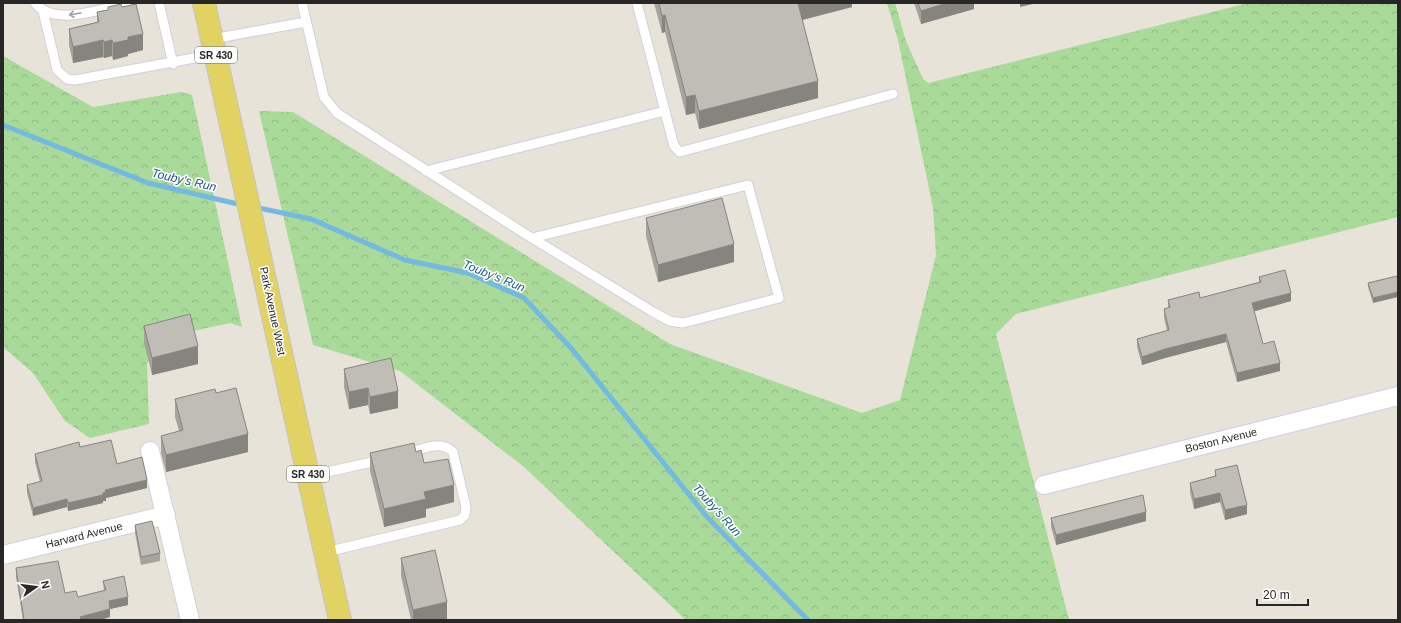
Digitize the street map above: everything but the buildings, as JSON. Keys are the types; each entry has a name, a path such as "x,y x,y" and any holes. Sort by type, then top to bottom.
{"main road":[{"name":"Park Avenue West","path":"204,3 326,552 339,620"}],"street":[{"name":"Boston Avenue","path":"1044,485 1398,396"},
{"path":"150,451 190,620"},
{"name":"Harvard Avenue","path":"3,555 166,515"}],"lane":[{"path":"35,3 42,11 57,70 66,79 75,80 173,64 214,47 306,22"},
{"path":"42,11 53,15 64,16 127,3"},
{"path":"159,3 173,64"},
{"path":"302,3 324,97 337,113 532,238 670,321 683,323 779,298 748,185 532,238"},
{"path":"637,3 674,146 680,152 893,94"},
{"path":"426,171 665,111"},
{"path":"308,476 441,445 448,447 453,452 466,507 465,514 460,520 326,552"}],"green space":[{"path":"887,3 895,3 906,41 923,79 928,83 1248,3 1398,3 1398,217 1016,314 996,334 1069,620 686,620 524,467 400,371 313,345 259,111 293,112 670,344 862,413 900,400 936,255 933,208 898,40"},
{"path":"3,56 93,107 181,92 192,95 242,327 230,323 166,337 147,363 149,424 90,438 65,421 33,373 3,347"}],"waterway":[{"name":"Touby's Run","path":"3,125 148,183 242,205"},
{"name":"Touby's Run","path":"254,207 311,219 405,260 468,273 524,298 571,348 707,517 808,620"}]}
